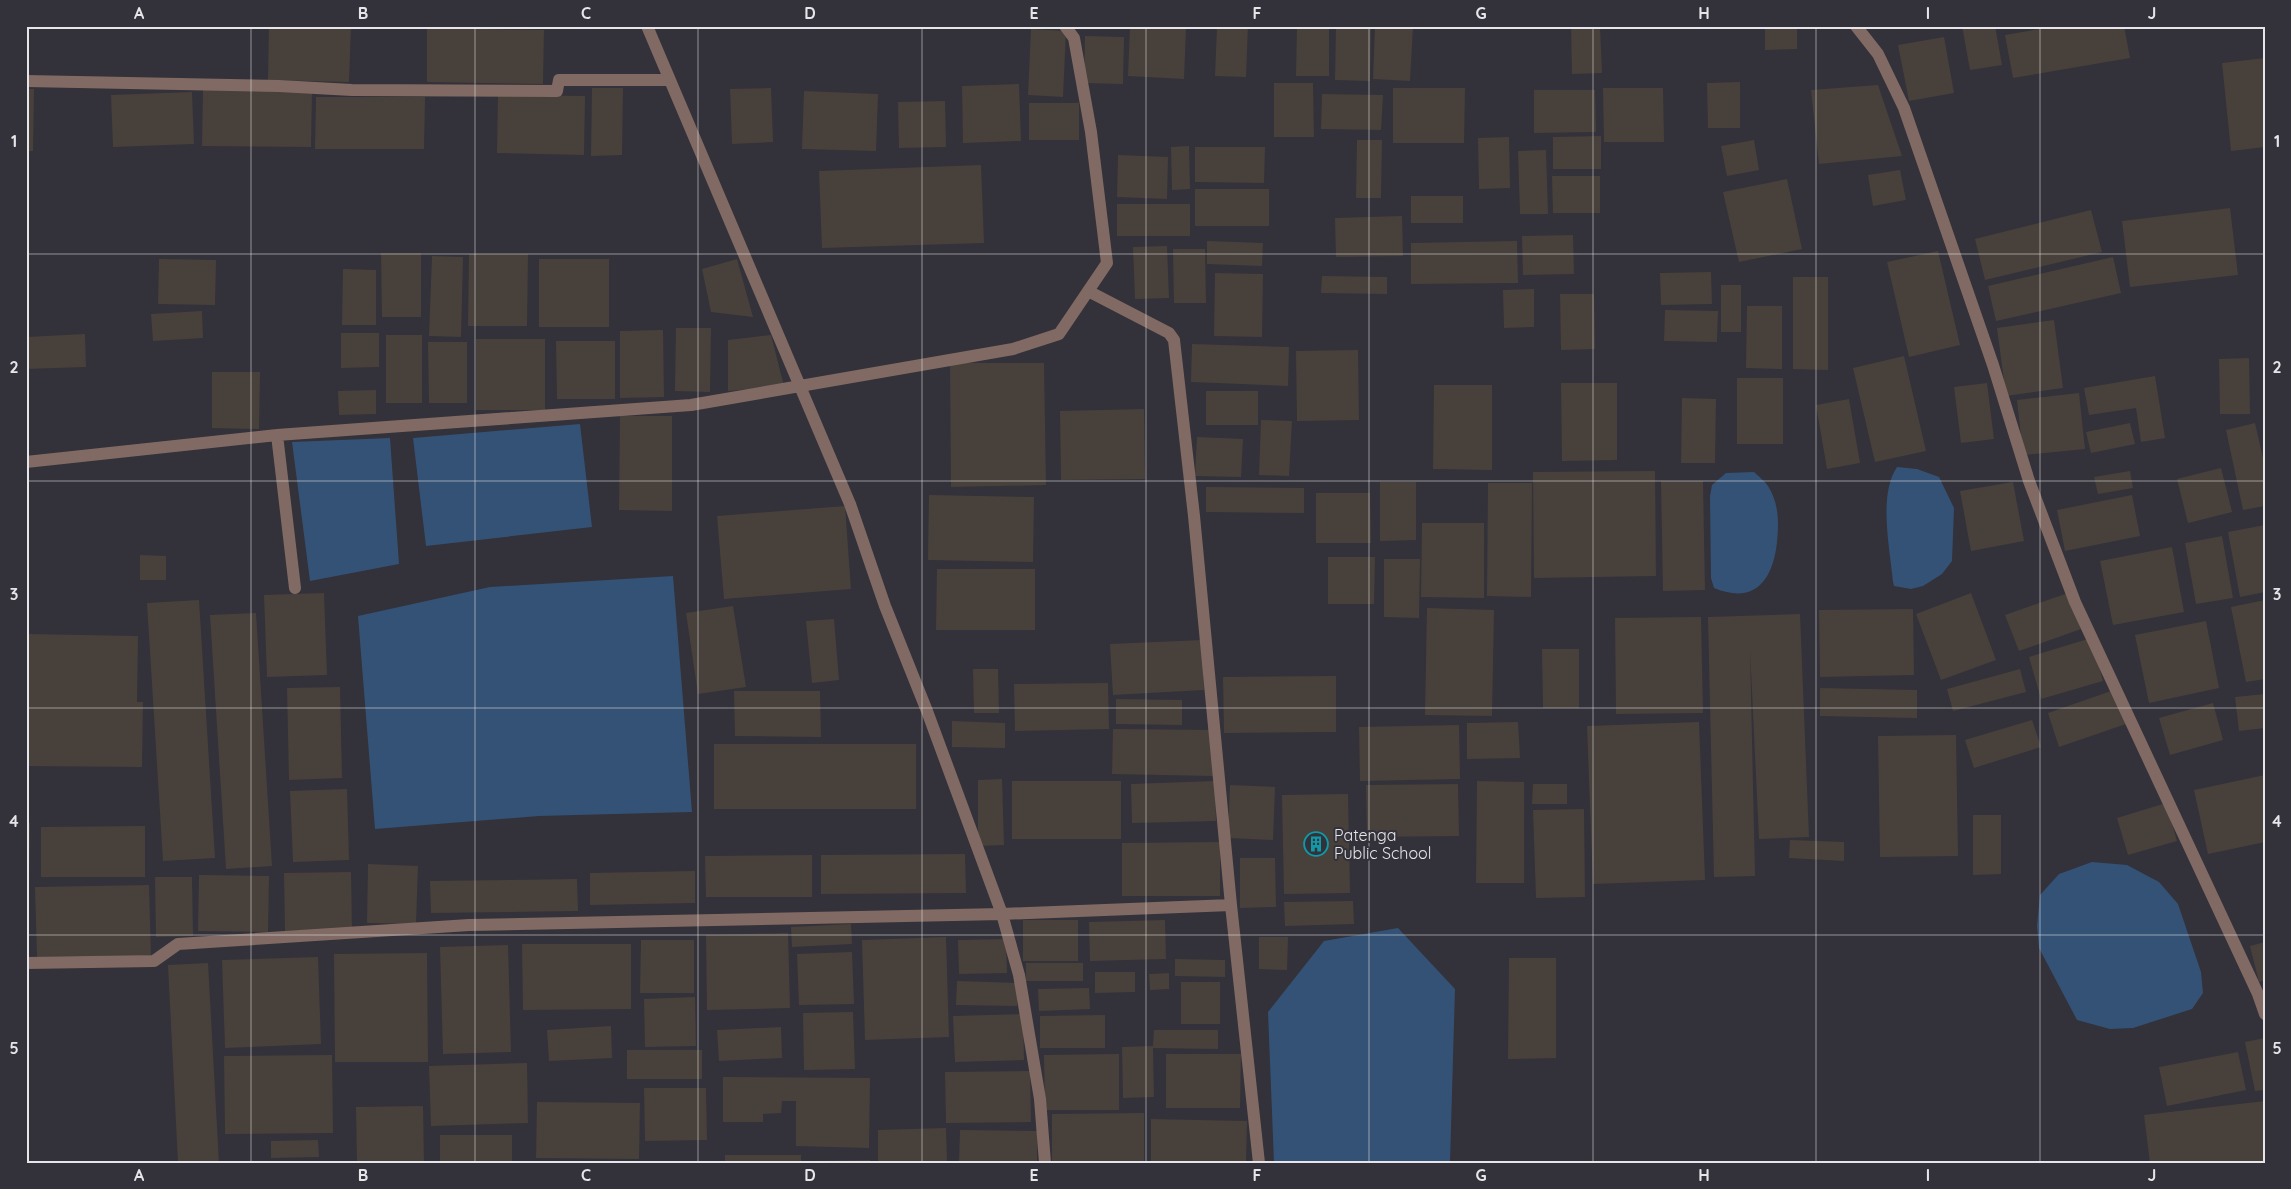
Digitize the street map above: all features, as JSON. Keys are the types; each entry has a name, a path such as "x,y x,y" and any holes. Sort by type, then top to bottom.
{"street":[{"path":"647,26 850,504 885,606 927,711 1002,914 1019,975 1040,1099 1045,1163"},
{"path":"26,462 277,435 691,405 1023,346 1059,334 1107,262 1088,113 1074,38 1064,26"},
{"path":"1856,26 1878,54 1904,108 1993,365 2029,481 2075,602 2258,994 2265,1014"},
{"path":"26,81 279,86 352,90 557,91 559,80 670,80"},
{"path":"1088,291 1169,333 1174,340 1195,526 1230,905 1258,1163"},
{"path":"277,435 295,588"},
{"path":"26,963 154,961 178,944 469,925 1002,914 1230,905"}],"water":[{"path":"580,424 592,527 426,546 413,438"},
{"path":"390,438 399,564 310,581 292,442"},
{"path":"1897,467 1917,469 1939,477 1954,508 1952,561 1942,574 1923,586 1911,589 1894,586 1893,582 1887,507 1891,479"},
{"path":"1754,472 1768,486 1776,506 1778,528 1775,556 1766,578 1759,586 1751,591 1741,593 1728,592 1714,588 1711,578 1710,496 1712,485 1726,473"},
{"path":"673,576 692,812 539,816 375,829 358,616 490,587"},
{"path":"2092,862 2127,865 2159,882 2178,904 2201,972 2203,993 2192,1009 2133,1028 2110,1029 2077,1020 2039,948 2037,926 2040,895 2059,874"},
{"path":"1398,928 1455,989 1450,1163 1274,1163 1268,1012 1324,941"}],"building":[{"path":"269,26 351,26 349,82 268,80"},
{"path":"1130,26 1186,28 1184,79 1128,76"},
{"path":"1217,26 1248,26 1246,77 1215,76"},
{"path":"1297,26 1329,26 1329,76 1296,76"},
{"path":"1336,26 1371,26 1370,81 1335,80"},
{"path":"1375,26 1413,26 1410,81 1373,79"},
{"path":"1571,26 1600,26 1602,73 1572,74"},
{"path":"1765,26 1797,26 1797,49 1765,50"},
{"path":"1962,26 1995,26 2002,65 1970,70"},
{"path":"2057,26 2124,26 2130,58 2013,78 2005,35"},
{"path":"427,28 544,30 543,84 427,82"},
{"path":"1031,29 1066,31 1063,97 1028,95"},
{"path":"1085,36 1124,37 1123,84 1084,83"},
{"path":"1944,37 1954,93 1909,101 1898,45"},
{"path":"2265,58 2265,147 2231,151 2222,63"},
{"path":"1740,82 1740,128 1708,128 1707,83"},
{"path":"1274,83 1313,83 1314,137 1274,137"},
{"path":"1019,84 1021,141 963,143 962,86"},
{"path":"1878,85 1902,156 1819,164 1811,90"},
{"path":"203,88 312,90 311,147 202,146"},
{"path":"592,88 623,88 622,155 591,156"},
{"path":"771,88 773,142 732,144 730,89"},
{"path":"1393,88 1465,88 1464,143 1393,143"},
{"path":"1603,88 1663,88 1664,142 1604,142"},
{"path":"26,89 34,89 33,151 26,151"},
{"path":"1534,90 1595,90 1596,132 1534,133"},
{"path":"804,91 878,94 876,151 802,149"},
{"path":"192,92 194,144 113,147 111,95"},
{"path":"1322,94 1383,95 1381,130 1321,129"},
{"path":"498,95 585,96 584,155 497,153"},
{"path":"316,97 425,97 424,149 315,149"},
{"path":"945,101 946,147 899,148 898,102"},
{"path":"1029,103 1079,103 1079,140 1029,140"},
{"path":"1601,136 1601,169 1553,169 1553,137"},
{"path":"1509,137 1510,188 1479,189 1478,138"},
{"path":"1357,140 1382,140 1381,198 1356,198"},
{"path":"1754,140 1759,170 1727,176 1721,146"},
{"path":"1189,146 1190,189 1172,190 1171,147"},
{"path":"1195,147 1265,147 1264,183 1195,182"},
{"path":"1546,150 1548,214 1520,214 1518,151"},
{"path":"1118,155 1168,157 1167,199 1117,197"},
{"path":"981,165 984,243 822,248 819,171"},
{"path":"1900,170 1906,200 1873,206 1868,175"},
{"path":"1552,176 1600,176 1600,213 1553,213"},
{"path":"1787,179 1802,249 1739,262 1723,192"},
{"path":"1195,189 1269,189 1269,226 1195,226"},
{"path":"1411,196 1463,196 1463,223 1411,223"},
{"path":"1117,204 1190,204 1190,236 1117,236"},
{"path":"2230,208 2238,275 2130,287 2122,221"},
{"path":"2091,210 2102,252 1985,280 1975,239"},
{"path":"1402,216 1403,256 1336,257 1335,218"},
{"path":"1573,235 1574,274 1523,275 1522,236"},
{"path":"1207,241 1263,243 1262,266 1207,264"},
{"path":"1517,241 1518,283 1411,284 1411,243"},
{"path":"1167,246 1169,298 1135,299 1133,247"},
{"path":"1173,249 1205,249 1206,303 1174,303"},
{"path":"1938,251 1960,345 1909,357 1887,262"},
{"path":"381,253 421,253 421,317 382,317"},
{"path":"469,254 528,254 527,326 468,326"},
{"path":"432,256 463,257 461,337 429,336"},
{"path":"2113,257 2121,293 1996,321 1988,286"},
{"path":"159,259 216,260 215,305 158,304"},
{"path":"539,259 609,259 609,327 539,327"},
{"path":"737,259 753,317 711,312 702,269"},
{"path":"343,269 376,270 376,325 342,325"},
{"path":"1711,272 1712,304 1661,305 1660,273"},
{"path":"1215,273 1263,274 1262,337 1214,336"},
{"path":"1322,276 1387,277 1387,294 1321,293"},
{"path":"1793,277 1828,277 1828,370 1793,369"},
{"path":"1721,285 1741,285 1741,332 1721,332"},
{"path":"1534,289 1534,327 1504,328 1503,290"},
{"path":"1560,294 1594,294 1595,349 1561,350"},
{"path":"1747,306 1782,306 1782,369 1746,368"},
{"path":"1665,310 1718,311 1717,342 1664,341"},
{"path":"202,311 203,338 153,341 151,314"},
{"path":"2054,320 2063,388 2006,396 1997,328"},
{"path":"676,328 711,328 710,392 675,391"},
{"path":"663,330 664,397 620,398 620,331"},
{"path":"341,333 379,333 379,367 341,368"},
{"path":"85,334 86,367 26,369 26,337"},
{"path":"386,335 422,335 422,403 386,403"},
{"path":"771,335 784,386 728,391 728,340"},
{"path":"476,339 545,339 545,410 476,410"},
{"path":"556,341 615,341 615,399 557,399"},
{"path":"428,342 467,342 467,403 429,403"},
{"path":"1192,344 1289,347 1288,386 1191,382"},
{"path":"1358,350 1359,420 1297,421 1296,351"},
{"path":"1904,356 1926,451 1875,462 1853,368"},
{"path":"2249,358 2250,414 2220,414 2219,359"},
{"path":"950,363 1044,363 1046,485 951,487"},
{"path":"212,372 260,372 259,429 212,428"},
{"path":"2155,376 2165,438 2141,442 2136,408 2089,415 2084,388"},
{"path":"1737,378 1783,378 1783,444 1737,444"},
{"path":"1561,383 1617,383 1617,460 1562,461"},
{"path":"1987,383 1994,439 1961,443 1954,387"},
{"path":"1434,385 1492,385 1492,470 1433,469"},
{"path":"376,390 376,414 339,415 338,391"},
{"path":"1206,391 1258,391 1258,425 1206,425"},
{"path":"2079,393 2085,449 2023,455 2017,400"},
{"path":"1682,398 1716,399 1715,463 1681,463"},
{"path":"1849,399 1860,463 1827,469 1816,405"},
{"path":"1144,409 1145,479 1061,480 1060,411"},
{"path":"620,416 672,416 672,511 619,510"},
{"path":"1261,420 1292,421 1289,476 1259,475"},
{"path":"2130,423 2135,444 2091,453 2086,432"},
{"path":"2255,423 2265,467 2265,506 2243,510 2226,430"},
{"path":"1197,437 1243,439 1241,477 1195,476"},
{"path":"2221,468 2232,512 2188,523 2177,479"},
{"path":"1655,471 1656,576 1534,578 1533,472"},
{"path":"2130,471 2133,488 2098,494 2094,477"},
{"path":"1661,481 1703,481 1705,590 1663,591"},
{"path":"1380,482 1416,482 1416,540 1380,541"},
{"path":"2013,482 2024,541 1971,551 1960,491"},
{"path":"1488,483 1532,483 1531,597 1487,596"},
{"path":"1206,487 1304,488 1304,513 1206,512"},
{"path":"1316,493 1370,493 1371,543 1316,543"},
{"path":"929,495 1034,497 1033,562 928,560"},
{"path":"2132,495 2140,536 2065,551 2057,510"},
{"path":"845,506 851,589 724,599 717,516"},
{"path":"1422,523 1484,523 1484,598 1421,597"},
{"path":"2265,525 2265,592 2240,597 2228,532"},
{"path":"2222,536 2233,598 2196,604 2185,543"},
{"path":"2172,547 2184,612 2113,625 2100,561"},
{"path":"140,555 166,556 166,580 140,580"},
{"path":"1328,557 1375,557 1374,604 1328,604"},
{"path":"1384,559 1420,559 1419,618 1384,617"},
{"path":"937,569 1035,569 1035,630 936,630"},
{"path":"324,593 327,675 267,677 264,595"},
{"path":"1971,593 1996,660 1941,680 1916,614"},
{"path":"2068,593 2081,629 2019,651 2005,615"},
{"path":"199,600 215,858 163,861 147,603"},
{"path":"2265,600 2265,679 2246,682 2231,607"},
{"path":"733,606 746,687 698,694 686,613"},
{"path":"1427,608 1494,610 1492,716 1425,715"},
{"path":"1913,609 1914,675 1820,677 1819,610"},
{"path":"256,613 272,866 226,869 210,615"},
{"path":"1800,614 1809,837 1759,839 1750,649 1755,876 1714,877 1708,617"},
{"path":"1701,617 1703,713 1616,714 1615,618"},
{"path":"834,619 839,680 812,683 806,621"},
{"path":"2206,621 2219,688 2149,703 2135,635"},
{"path":"27,634 138,636 137,702 143,702 142,767 26,766"},
{"path":"2091,638 2103,681 2041,699 2029,657"},
{"path":"1202,640 1204,690 1113,695 1110,644"},
{"path":"1542,649 1579,649 1579,708 1543,708"},
{"path":"973,669 998,669 999,713 974,713"},
{"path":"2020,669 2026,692 1953,711 1947,689"},
{"path":"1336,676 1336,732 1224,733 1223,677"},
{"path":"1108,683 1109,729 1015,731 1014,684"},
{"path":"340,687 342,778 289,780 287,688"},
{"path":"1820,688 1917,690 1917,718 1820,716"},
{"path":"2114,690 2126,724 2059,747 2048,713"},
{"path":"734,691 820,691 821,737 735,736"},
{"path":"2265,694 2265,728 2239,731 2235,697"},
{"path":"1116,699 1182,700 1182,725 1116,724"},
{"path":"2213,703 2223,740 2170,755 2159,718"},
{"path":"2032,720 2041,747 1974,768 1965,740"},
{"path":"952,721 1005,723 1005,748 952,747"},
{"path":"1518,722 1520,758 1467,759 1467,723"},
{"path":"1699,722 1705,880 1593,884 1587,726"},
{"path":"1459,725 1460,779 1360,781 1359,727"},
{"path":"1113,729 1213,730 1213,776 1112,774"},
{"path":"1956,735 1958,856 1880,857 1878,736"},
{"path":"714,744 916,744 916,809 714,809"},
{"path":"2265,775 2265,842 2208,854 2194,790"},
{"path":"1002,779 1004,845 978,846 978,780"},
{"path":"1012,781 1121,781 1121,839 1012,839"},
{"path":"1215,781 1216,821 1132,823 1131,784"},
{"path":"1477,781 1524,782 1524,883 1476,883"},
{"path":"1458,784 1459,836 1367,837 1366,785"},
{"path":"1533,784 1567,784 1567,804 1532,804"},
{"path":"1230,785 1275,787 1273,840 1228,838"},
{"path":"347,789 349,860 293,862 290,791"},
{"name":"Patenga Public School","path":"1348,794 1350,893 1284,894 1282,795"},
{"path":"2166,803 2177,841 2128,855 2117,818"},
{"path":"1584,809 1585,897 1536,898 1533,810"},
{"path":"1973,815 2001,815 2001,874 1973,875"},
{"path":"26,823 30,823 29,885 26,885"},
{"path":"145,826 145,877 41,877 41,827"},
{"path":"1790,840 1844,842 1844,861 1789,858"},
{"path":"1220,842 1220,896 1122,896 1122,843"},
{"path":"965,854 966,893 821,894 821,855"},
{"path":"812,855 812,897 706,897 705,856"},
{"path":"1240,858 1275,858 1276,907 1240,908"},
{"path":"368,864 418,866 416,924 367,923"},
{"path":"695,871 695,903 590,905 590,873"},
{"path":"351,872 352,929 285,931 284,873"},
{"path":"199,875 269,876 268,932 198,931"},
{"path":"155,877 192,877 193,936 156,937"},
{"path":"577,879 578,911 431,913 430,881"},
{"path":"149,885 151,955 37,957 35,887"},
{"path":"1353,901 1354,924 1285,926 1284,902"},
{"path":"1023,920 1078,920 1078,961 1023,961"},
{"path":"1165,920 1166,959 1090,961 1089,922"},
{"path":"851,924 852,944 792,947 791,927"},
{"path":"788,933 790,1008 707,1010 706,935"},
{"path":"946,937 949,1037 865,1040 862,940"},
{"path":"1259,937 1288,937 1287,970 1259,969"},
{"path":"1006,939 1007,973 959,974 958,940"},
{"path":"641,940 694,940 694,993 640,993"},
{"path":"2265,942 2265,980 2259,982 2250,946"},
{"path":"522,944 631,944 631,1009 523,1010"},
{"path":"508,945 511,1052 443,1054 440,947"},
{"path":"852,952 854,1004 799,1005 797,954"},
{"path":"427,953 428,1062 335,1062 334,954"},
{"path":"318,957 321,1044 225,1048 222,960"},
{"path":"1509,958 1556,958 1556,1058 1508,1059"},
{"path":"1175,959 1225,960 1225,977 1175,976"},
{"path":"208,963 219,1163 178,1163 168,965"},
{"path":"1026,963 1083,963 1083,981 1026,981"},
{"path":"1095,972 1135,972 1135,992 1095,993"},
{"path":"1169,973 1169,989 1150,990 1149,974"},
{"path":"957,981 1018,983 1017,1006 956,1005"},
{"path":"1181,982 1220,982 1220,1024 1181,1024"},
{"path":"1089,988 1090,1009 1039,1011 1038,989"},
{"path":"695,997 696,1046 645,1047 644,999"},
{"path":"853,1012 855,1069 804,1070 803,1013"},
{"path":"1023,1014 1024,1060 955,1062 953,1016"},
{"path":"1105,1015 1105,1048 1040,1048 1040,1016"},
{"path":"611,1026 612,1058 549,1061 547,1030"},
{"path":"781,1027 782,1058 719,1061 717,1030"},
{"path":"1154,1030 1218,1030 1218,1049 1153,1048 1154,1097 1123,1098 1122,1047 1153,1046"},
{"path":"2265,1038 2265,1090 2255,1091 2245,1042"},
{"path":"627,1050 702,1050 702,1079 627,1079"},
{"path":"2238,1052 2246,1090 2167,1106 2159,1067"},
{"path":"1119,1054 1119,1110 1045,1110 1044,1055"},
{"path":"1166,1054 1241,1054 1240,1108 1166,1108"},
{"path":"332,1055 333,1133 225,1134 224,1056"},
{"path":"527,1063 528,1123 431,1126 429,1066"},
{"path":"1030,1071 1031,1122 946,1123 945,1072"},
{"path":"723,1077 870,1078 869,1148 796,1146 796,1101 782,1101 781,1113 763,1114 763,1122 723,1122"},
{"path":"644,1088 706,1088 707,1140 645,1141"},
{"path":"2265,1101 2265,1163 2150,1163 2144,1115"},
{"path":"537,1102 640,1103 639,1159 536,1158"},
{"path":"423,1106 424,1163 357,1163 356,1107"},
{"path":"1144,1113 1144,1163 1052,1163 1052,1114"},
{"path":"1151,1119 1247,1121 1246,1163 1151,1163"},
{"path":"946,1128 947,1163 878,1163 878,1130"},
{"path":"960,1130 1037,1131 1037,1163 959,1163"},
{"path":"440,1135 512,1135 512,1163 440,1163"},
{"path":"318,1140 319,1157 271,1158 271,1141"},
{"path":"725,1155 801,1155 801,1163 725,1163"},
{"path":"870,1160 870,1163 808,1163 808,1161"}],"place":[{"name":"Patenga Public School","path":"1316,844"}]}
